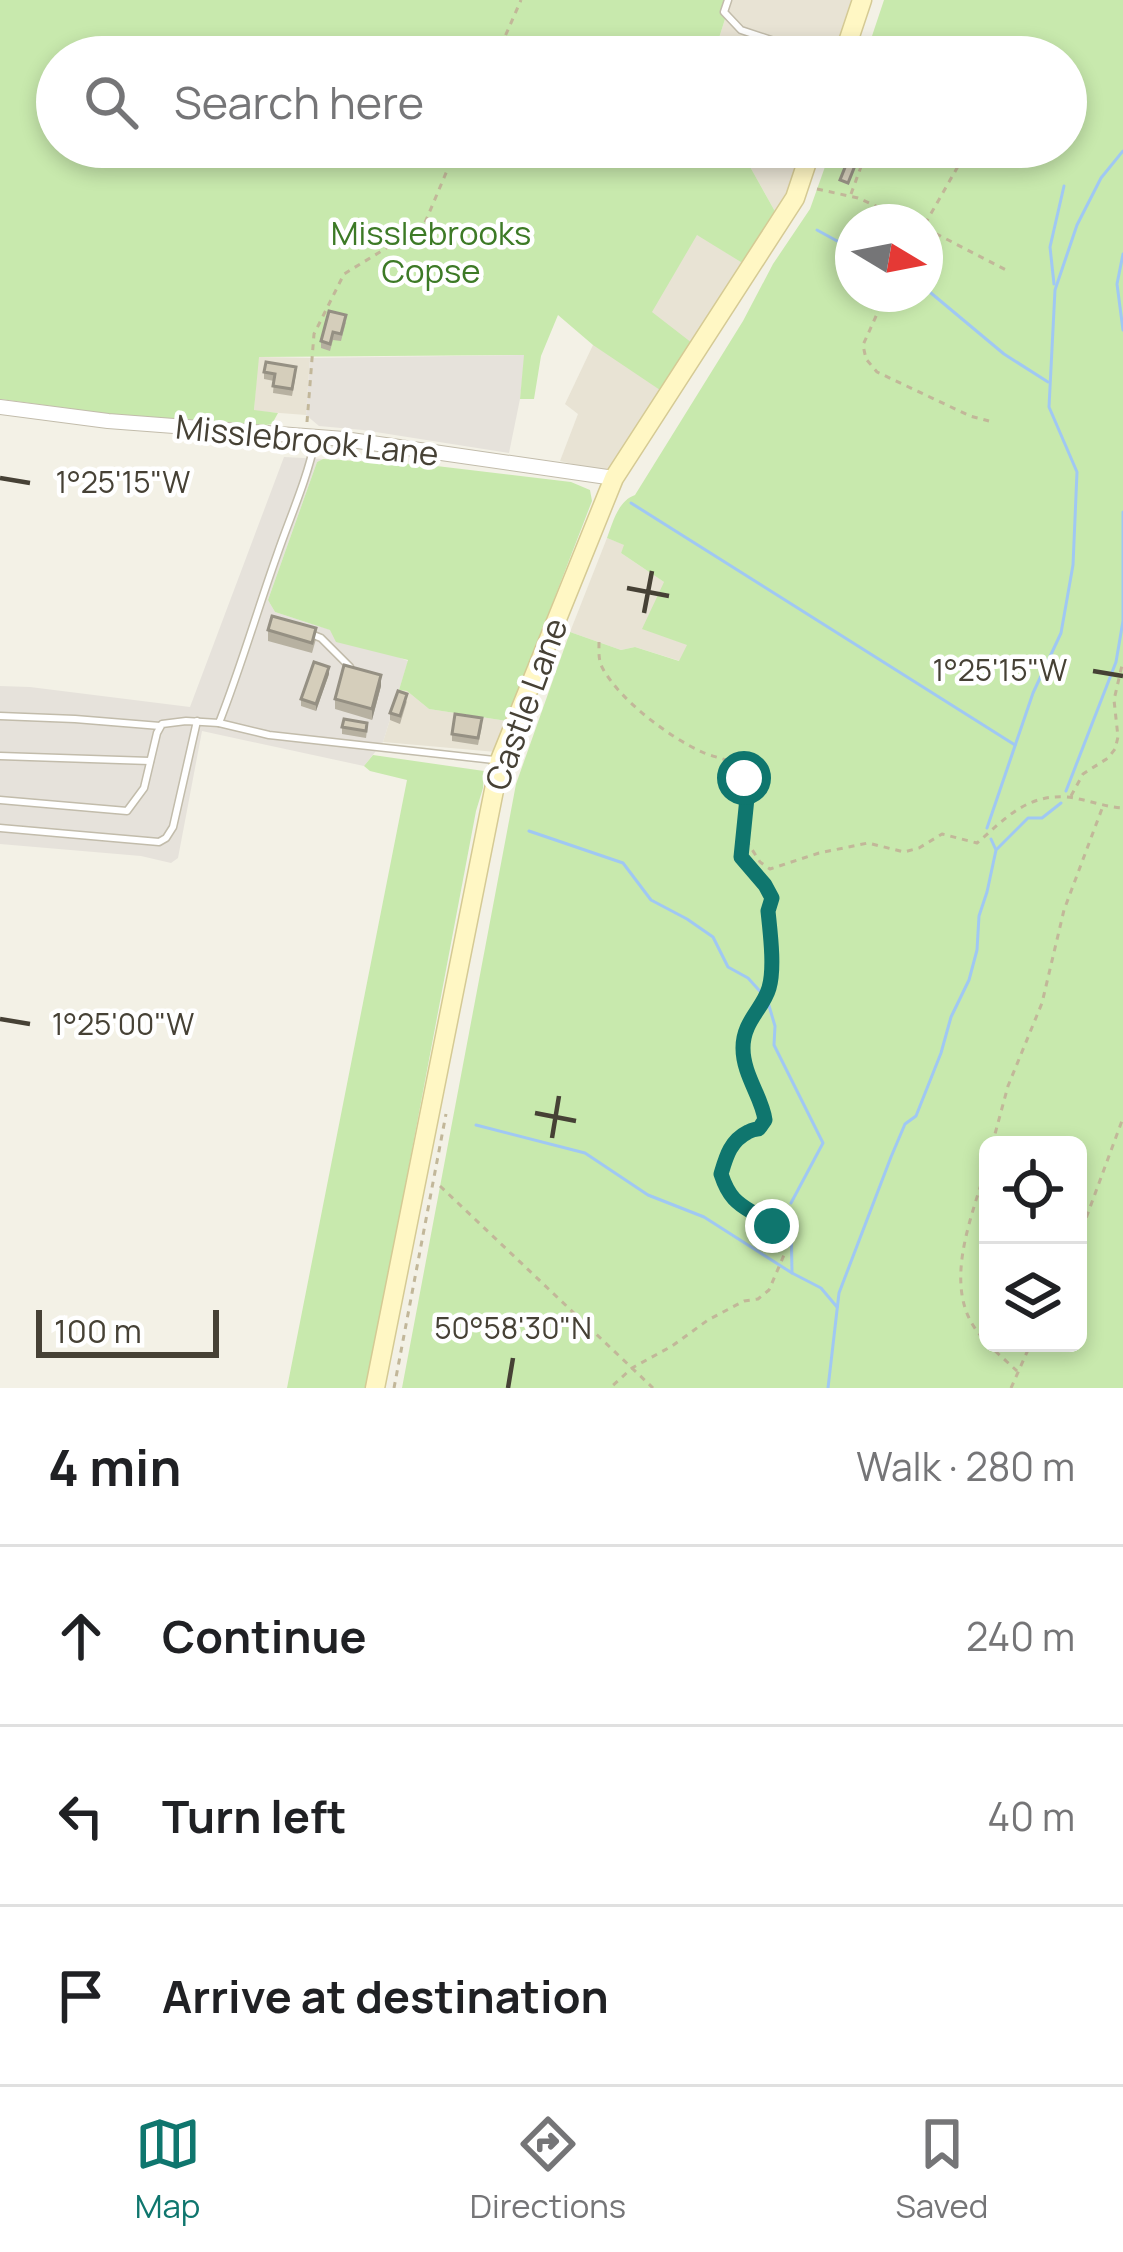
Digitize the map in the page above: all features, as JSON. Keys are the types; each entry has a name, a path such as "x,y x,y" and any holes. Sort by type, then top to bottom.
{"street":[{"path":"850,36 862,0"},
{"name":"Castle Lane","path":"375,1388 500,760 614,478 795,198 805,168"},
{"name":"Misslebrook Lane","path":"0,407 108,422 310,437 614,478"}],"lane":[{"path":"728,0 724,12 741,30 759,36"},
{"path":"219,723 310,465 310,437"},
{"path":"300,631 322,638 348,667 363,671"},
{"path":"0,716 160,727"},
{"path":"0,800 127,811 143,788 160,727 174,722 219,723 269,736 500,760"},
{"path":"0,829 159,842 173,827 197,722"},
{"path":"0,756 150,761"}],"path":[{"path":"505,36 521,0"},
{"path":"310,437 314,334 344,274 424,225 449,168"},
{"path":"850,195 860,168"},
{"path":"937,204 957,168"},
{"path":"799,185 870,204"},
{"path":"943,236 1010,272"},
{"path":"878,312 863,345 866,359 877,371 989,421"},
{"path":"599,642 604,672 650,722 737,766 744,778 747,798 741,857 772,898 769,991 751,1017 742,1049 765,1120 729,1149 721,1174 734,1202 772,1226 784,1256 769,1290 758,1299 744,1300 632,1368 610,1388"},
{"path":"1070,797 1083,774 1115,749 1114,700 1123,661"},
{"path":"744,837 760,862 770,868 868,843 904,852 942,834 977,843 1020,806 1042,799 1070,797 1123,808"},
{"path":"994,1136 1008,1086 1042,1003 1064,910 1102,806"},
{"path":"394,1388 446,1114"},
{"path":"1087,1216 1123,1118"},
{"path":"440,1186 653,1388"},
{"path":"979,1197 960,1273 964,1298 970,1320 1017,1372"},
{"path":"1011,1388 1027,1352"}],"shaded area":[{"path":"731,0 853,0 842,36 720,36"},
{"path":"751,168 796,168 777,215"},
{"path":"697,234 744,264 735,279 647,409 614,467 601,471 560,461 578,414 565,404 593,345 651,312"},
{"path":"525,355 509,453 319,426 306,415 310,358"},
{"path":"258,357 310,358 306,415 254,411"},
{"path":"284,457 323,459 317,462 268,600 275,612 408,661 383,742 364,766 202,731 178,858 171,863 141,856 0,844 0,686 190,707"},
{"path":"607,538 625,545 621,553 664,582 688,645 680,661 635,647 621,650 570,632"},
{"path":"399,690 429,709 507,721 496,752 383,742"}],"green space":[{"name":"Misslebrooks Copse","path":"0,0 731,0 720,36 36,36 36,168 751,168 777,215 744,264 697,235 652,312 692,343 660,390 558,315 541,356 534,399 520,399 524,355 259,357 254,410 278,413 266,425 117,415 0,399"},
{"path":"884,0 1123,0 1123,1388 402,1388 516,784 570,632 621,650 635,647 679,661 687,645 642,629 664,582 621,553 624,545 607,538 617,513 635,495 810,209 825,168 1087,168 1087,36 872,36"},
{"path":"317,462 428,465 571,482 590,490 592,501 507,721 429,709 399,690 408,660 336,642 330,630 275,612 268,600"},
{"path":"373,755 484,771 483,788 367,1388 287,1388 407,780 370,771 364,766"}],"building":[{"path":"845,168 854,168 848,183 840,180"},
{"path":"329,311 346,315 341,334 333,332 330,344 321,341"},
{"path":"266,362 296,367 292,389 273,386 275,374 264,372"},
{"path":"272,616 316,628 312,643 268,630"},
{"path":"314,662 329,667 316,704 301,699"},
{"path":"344,665 381,675 372,709 335,699"},
{"path":"398,691 407,694 400,716 390,713"},
{"path":"455,714 482,718 478,738 452,734"},
{"path":"344,719 367,723 366,731 342,727"}],"waterway":[{"path":"987,828 1033,693 1061,633 1073,565 1077,472 1049,407 1055,290 1077,225 1101,178 1123,151"},
{"path":"1054,284 1050,247 1064,186"},
{"path":"817,230 835,240"},
{"path":"1123,254 1117,284 1123,330"},
{"path":"943,303 1004,354 1048,382"},
{"path":"631,503 1015,745"},
{"path":"1066,791 1116,662 1123,621 1123,512"},
{"path":"997,849 1028,818 1042,818 1061,803"},
{"path":"529,831 623,863 651,900 713,937 728,967 748,978 767,999 775,1026 774,1045 823,1143 791,1203"},
{"path":"828,1388 839,1293 891,1157 905,1124 916,1116 969,980 996,850 991,839"},
{"path":"476,1125 585,1153 648,1195 704,1217 792,1273"},
{"path":"791,1218 792,1273 821,1288 837,1307"}],"route":[{"path":"744,778 747,798 741,857 772,898 769,991 751,1017 742,1049 765,1120 729,1149 721,1174 734,1202 772,1226"}]}
